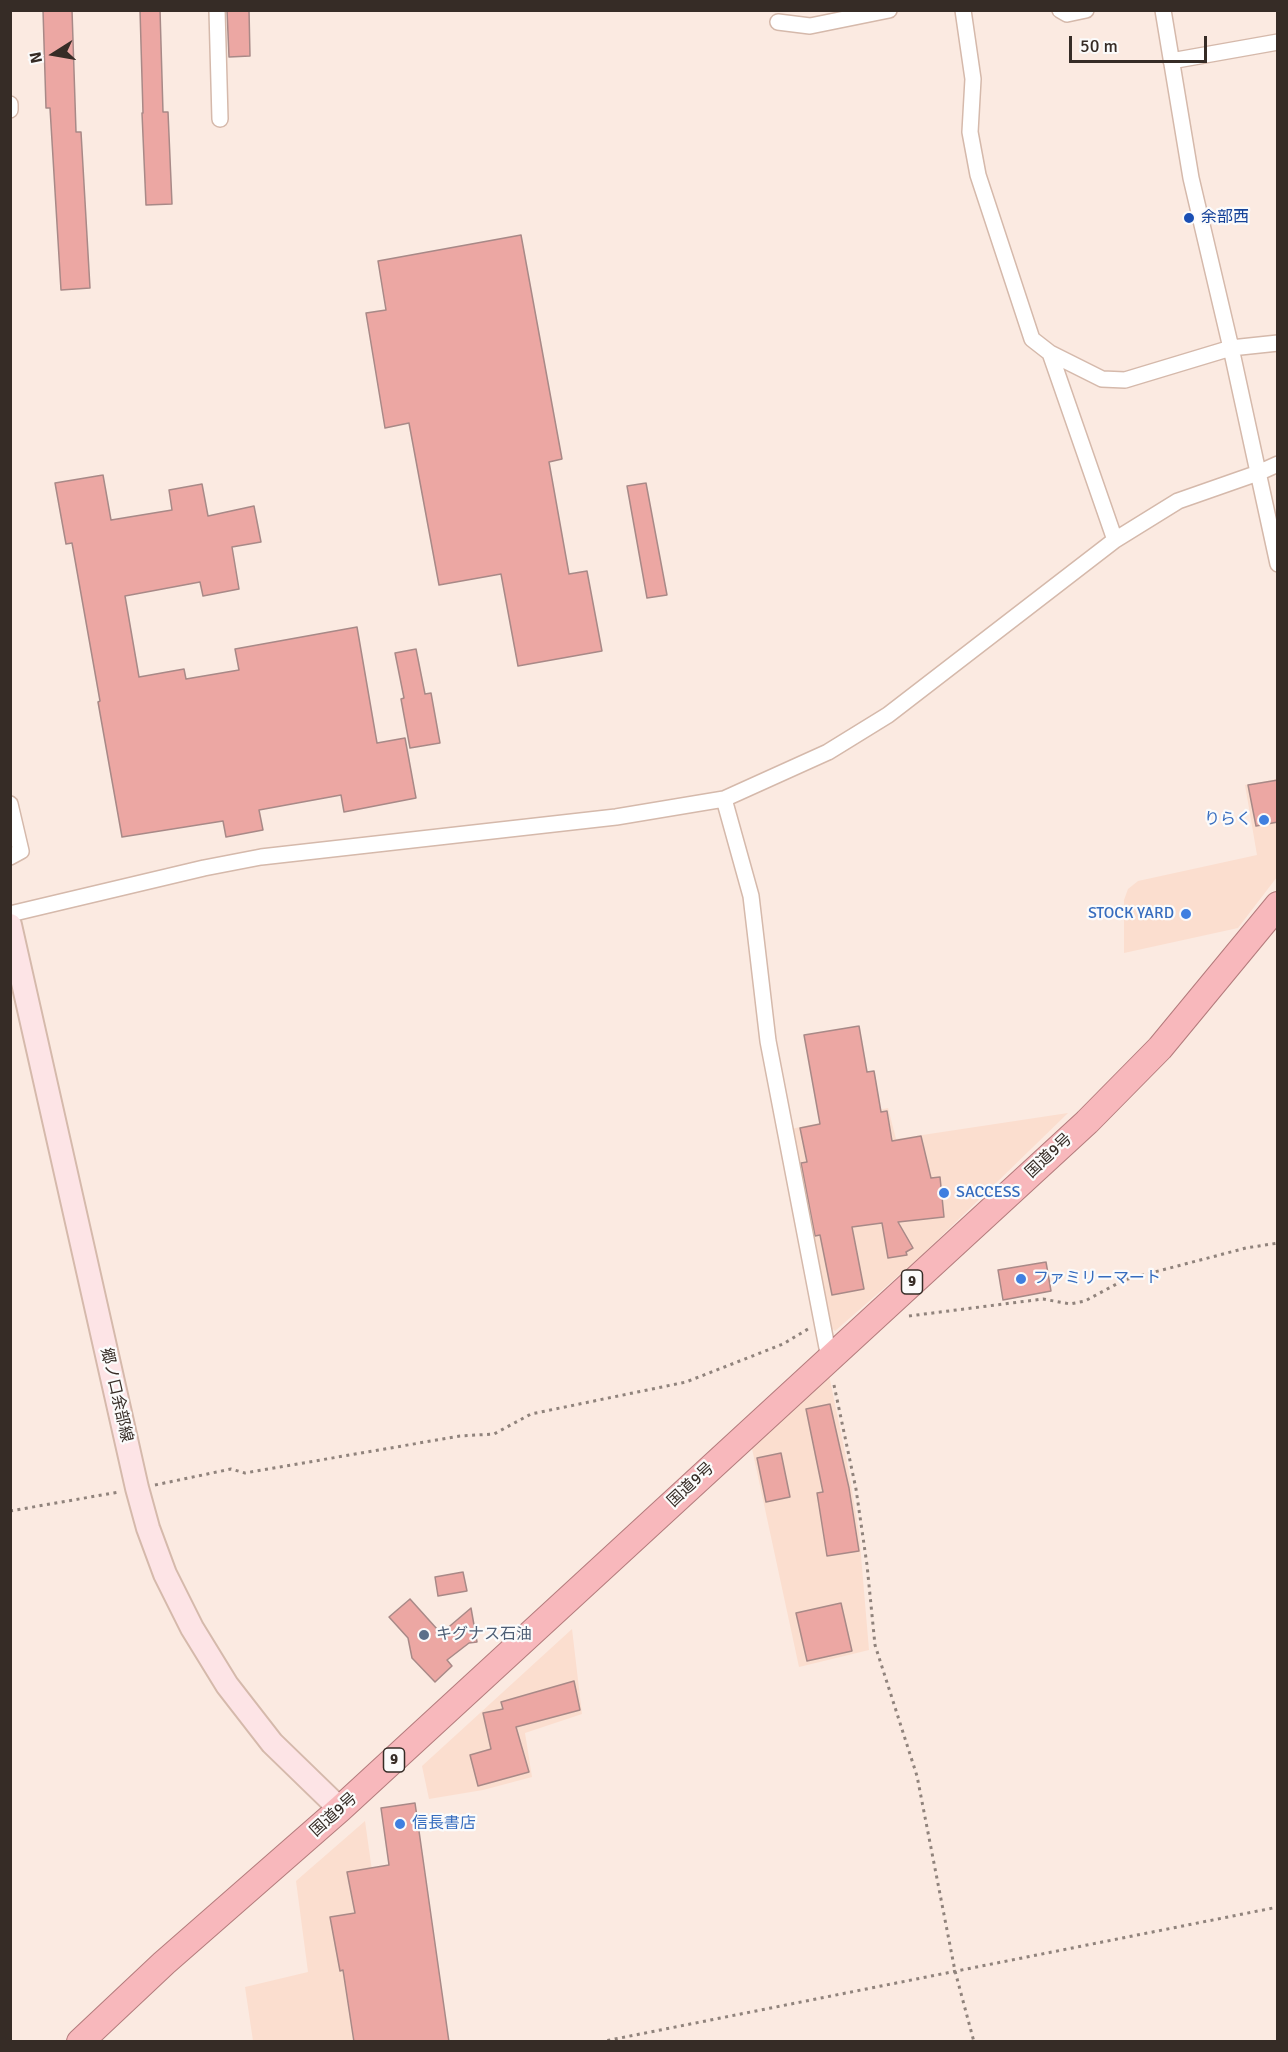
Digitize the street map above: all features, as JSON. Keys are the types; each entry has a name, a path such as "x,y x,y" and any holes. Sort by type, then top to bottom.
{"highway":[{"name":"国道9号","path":"80,2042 164,1963 340,1809 1087,1122 1160,1048 1278,905"}],"main road":[{"name":"郷ノ口余部線","path":"10,925 137,1488 148,1528 165,1574 192,1628 227,1685 272,1743 340,1809"}],"street":[{"path":"217,10 220,118"},
{"path":"778,22 810,26 889,10"},
{"path":"963,10 973,79 970,132 978,175 1032,339 1050,353 1102,379 1125,380 1231,348 1278,344"},
{"path":"1060,10 1067,14 1086,10"},
{"path":"1163,10 1191,178 1278,564"},
{"path":"1171,61 1278,42"},
{"path":"10,104 10,110"},
{"path":"1050,353 1114,540"},
{"path":"10,914 204,868 261,857 616,817 724,799 828,752 888,714 1114,540 1178,501 1278,464"},
{"path":"724,799 751,896 768,1041 828,1358"},
{"path":"10,804 21,851 10,857"}],"path":[{"path":"875,1316 890,1319 1043,1299 1070,1304 1085,1301 1124,1280 1246,1248 1278,1243"},
{"path":"10,1511 231,1469 245,1473 460,1437 494,1434 531,1414 686,1382 783,1344 799,1333 820,1324"},
{"path":"828,1358 857,1499 867,1565 874,1645 917,1776 954,1971 974,2042"},
{"path":"600,2042 1278,1907"}],"shaded area":[{"name":"STOCK YARD","path":"1277,779 1277,877 1238,928 1124,953 1124,900 1128,889 1138,881 1257,855 1245,785"},
{"path":"888,1108 896,1139 1068,1113 921,1256 835,1331 827,1324 791,1129"},
{"path":"829,1375 859,1532 869,1650 799,1667 751,1444"},
{"path":"572,1629 582,1714 525,1733 532,1777 483,1790 429,1799 422,1766"},
{"path":"365,1821 396,2041 253,2041 245,1987 308,1972 296,1881"}],"building":[{"path":"43,10 72,10 76,132 81,132 90,288 61,290 50,108 46,108"},
{"path":"140,10 160,10 163,112 168,112 172,204 146,205"},
{"path":"227,10 249,10 250,56 229,57"},
{"path":"521,235 562,459 549,462 569,574 587,571 602,651 518,666 501,574 439,585 409,423 385,428 366,313 386,310 378,261"},
{"path":"103,475 111,520 172,510 169,490 202,484 208,516 254,506 261,542 232,547 239,589 203,596 200,582 125,596 139,677 184,669 186,679 239,670 235,649 357,627 377,743 405,738 416,798 344,812 341,795 259,810 263,830 226,837 223,821 122,837 72,543 66,544 55,483"},
{"path":"646,483 667,595 647,598 627,486"},
{"path":"416,649 425,694 431,693 440,743 410,748 401,699 404,698 395,653"},
{"path":"1278,780 1278,822 1256,826 1248,785"},
{"path":"859,1026 867,1072 874,1071 881,1112 887,1111 892,1141 921,1136 931,1178 940,1177 944,1217 898,1222 913,1248 906,1252 907,1255 888,1258 882,1223 852,1227 864,1289 832,1295 820,1235 815,1236 801,1163 807,1162 800,1128 820,1124 804,1035"},
{"path":"1046,1262 1051,1291 1003,1300 998,1270"},
{"path":"830,1404 849,1488 859,1551 827,1556 817,1493 823,1492 806,1409"},
{"path":"781,1453 790,1497 766,1502 757,1458"},
{"path":"463,1572 467,1591 438,1596 435,1577"},
{"path":"410,1599 446,1639 444,1631 471,1608 477,1642 469,1643 447,1660 452,1666 435,1682 412,1658 408,1638 389,1617"},
{"path":"841,1603 852,1651 807,1661 796,1613"},
{"path":"574,1681 580,1710 516,1727 529,1772 478,1786 470,1755 491,1749 483,1713 503,1709 501,1702"},
{"path":"415,1803 449,2042 354,2042 343,1970 340,1971 330,1917 355,1913 347,1872 389,1865 381,1808"}],"place":[{"name":"余部西","path":"1189,218"},
{"name":"りらく","path":"1264,820"},
{"name":"STOCK YARD","path":"1186,914"},
{"name":"SACCESS","path":"944,1193"},
{"name":"ファミリーマート","path":"1021,1279"},
{"name":"キグナス石油","path":"424,1635"},
{"name":"信長書店","path":"400,1824"}]}
